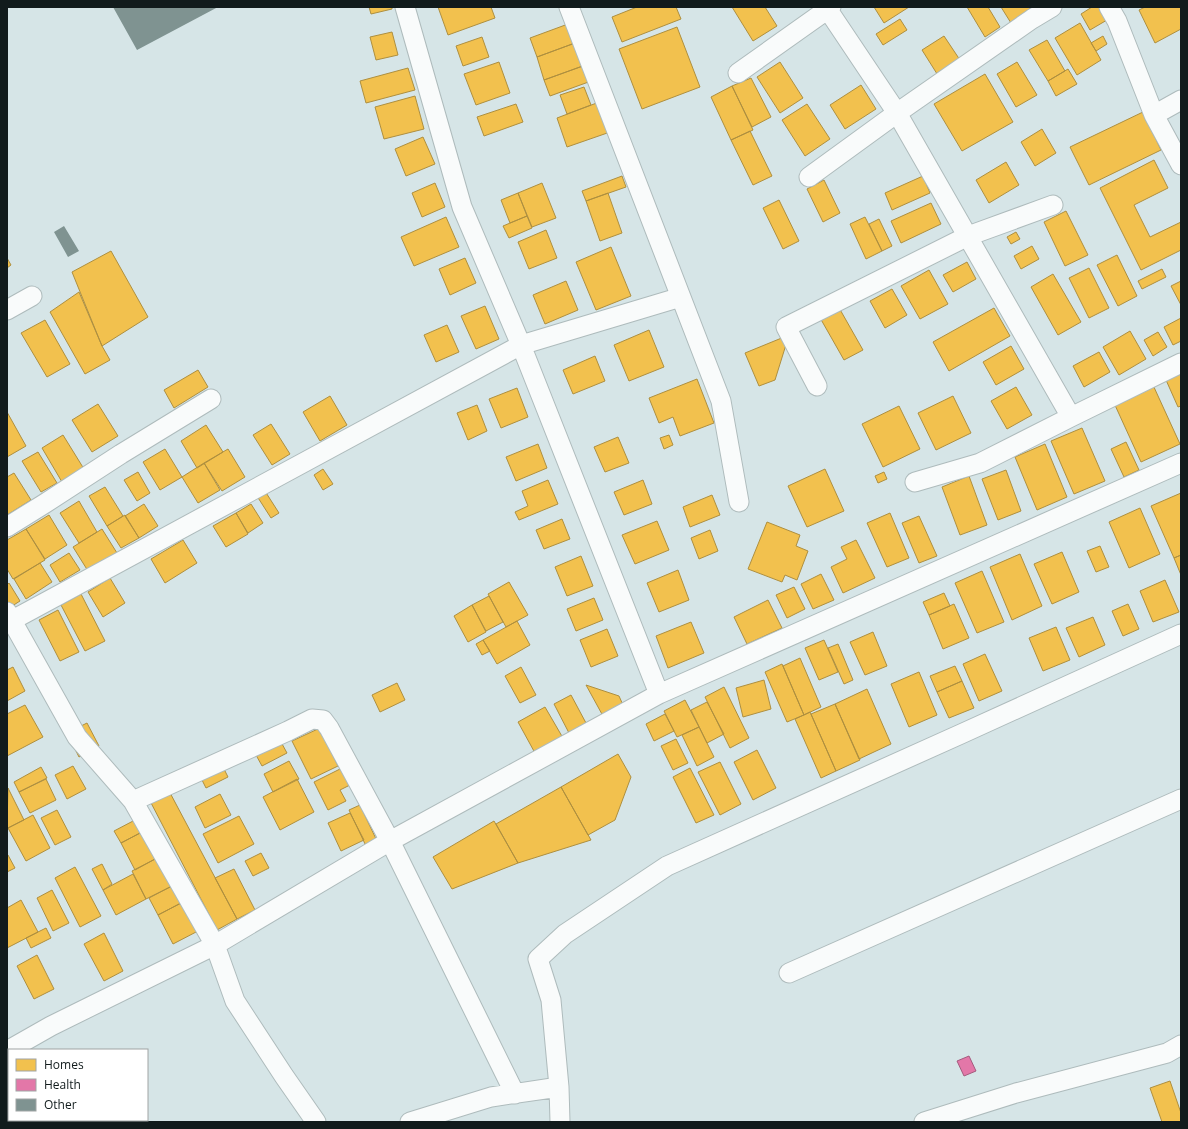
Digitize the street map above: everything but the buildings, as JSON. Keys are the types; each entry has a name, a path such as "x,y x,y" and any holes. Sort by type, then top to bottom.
{"street":[{"path":"405,7 462,206 521,345 659,694"},
{"path":"569,7 721,401 739,502"},
{"path":"809,177 897,113 1032,19 1052,7"},
{"path":"1109,7 1117,21 1154,115 1181,165"},
{"path":"738,73 829,8 897,113 1071,417"},
{"path":"1154,115 1181,100"},
{"path":"817,386 786,327 968,236 1053,205"},
{"path":"7,310 32,296"},
{"path":"316,1122 284,1076 235,1000 215,945 133,801 77,737 9,619 521,345 681,297"},
{"path":"915,482 980,463 1181,363"},
{"path":"7,527 121,454 211,400"},
{"path":"11,1049 51,1026 215,945 390,841 659,694 1181,463"},
{"path":"560,1122 559,1087 551,1000 538,959 565,934 667,866 954,738 1181,634"},
{"path":"133,801 312,719 323,720 329,728 390,841 515,1094"},
{"path":"790,973 1181,799"},
{"path":"924,1122 1016,1093 1166,1053 1181,1045"},
{"path":"410,1122 491,1097 559,1087"}]}
